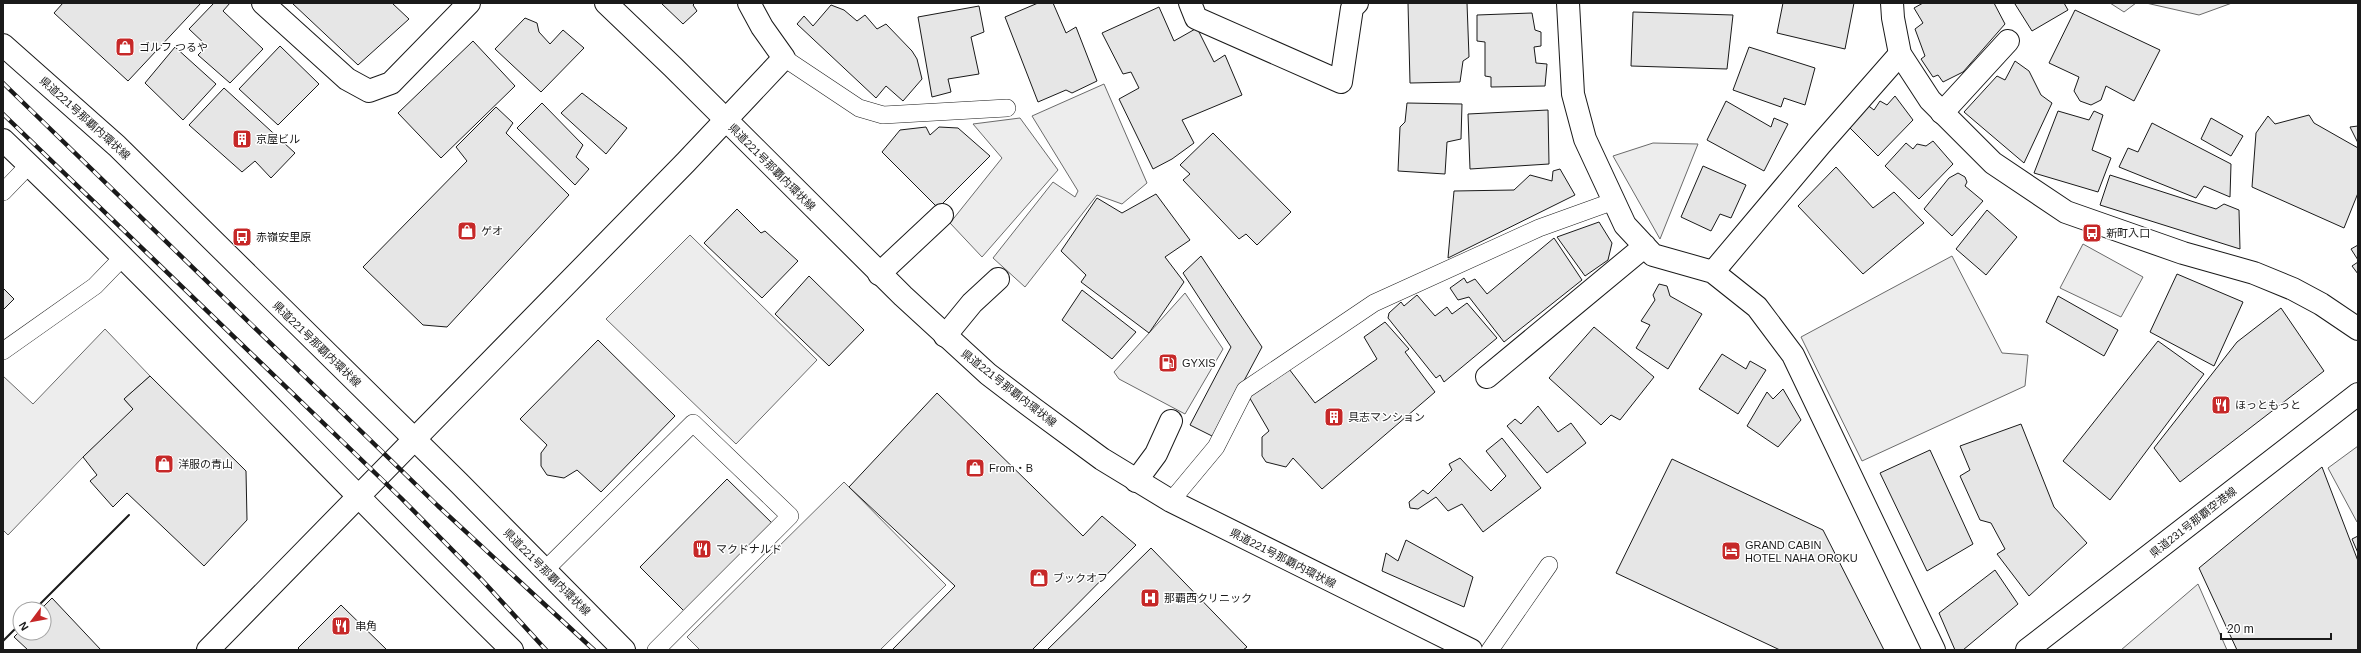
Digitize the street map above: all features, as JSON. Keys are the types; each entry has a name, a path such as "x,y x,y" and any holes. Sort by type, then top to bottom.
{"street":[{"path":"263,3 347,79 369,91 392,83 469,3"},
{"name":"県道221号那覇内環状線","path":"606,3 726,120 879,274 944,336 994,379 1102,459 1171,501 1471,650"},
{"path":"208,650 726,120 784,58 762,27 749,3"},
{"path":"1190,3 1196,18 1341,82 1352,8 1357,3"},
{"path":"1568,3 1573,94 1585,139 1625,225 1653,255 1713,272 1757,307 1792,355 1934,650"},
{"path":"1892,3 1893,18 1900,54 1930,100 1942,114 1993,163 2066,212 2183,253 2254,273 2293,288 2321,304 2358,329"},
{"path":"1942,114 2008,41"},
{"name":"県道221号那覇内環状線","path":"3,45 117,146 414,438 624,650"},
{"path":"1713,272 1820,144 1900,54"},
{"path":"3,140 122,258 357,497 512,650"},
{"path":"879,274 942,215"},
{"path":"1487,377 1645,246"},
{"path":"944,336 972,304 998,279"},
{"name":"県道231号那覇空港線","path":"2027,650 2358,394"},
{"path":"1136,481 1156,454 1171,421"}],"lane":[{"path":"784,58 859,108 883,114 1007,108"},
{"path":"3,192 29,165"},
{"path":"1171,501 1216,447 1245,390 1374,303 1539,228 1588,212 1614,201"},
{"path":"3,351 95,286 122,258"},
{"path":"545,570 693,423 790,516 656,650"},
{"path":"1490,650 1549,565"}],"shaded area":[{"path":"2110,3 2136,3 2124,12"},
{"path":"2146,3 2232,3 2199,15"},
{"path":"1104,84 1147,183 1122,204 1097,195 1025,287 993,258 1053,182 1075,197 1078,191 1032,116"},
{"path":"1020,118 1058,170 982,257 950,223 1002,158 973,124"},
{"path":"1653,143 1698,144 1660,239 1613,156"},
{"path":"690,235 817,360 736,444 606,319"},
{"path":"2083,244 2143,277 2121,317 2060,288"},
{"path":"1952,256 2002,353 2028,355 2025,386 1862,461 1801,337"},
{"path":"1185,293 1223,349 1185,414 1119,379 1114,372"},
{"path":"105,329 150,376 124,399 134,410 83,457 8,535 3,530 3,376 33,404"},
{"path":"2358,446 2358,521 2357,522 2328,468"},
{"path":"844,482 946,585 880,650 700,650 687,637"},
{"path":"2198,584 2227,650 2121,650"}],"building":[{"name":"ゴルフ つるや","path":"63,3 201,3 128,81 54,13"},
{"path":"214,3 230,3 223,11 263,49 230,83 198,55 207,46 189,29"},
{"path":"292,3 392,3 409,19 358,65"},
{"path":"661,3 695,3 693,5 697,11 683,24"},
{"path":"1038,3 1053,3 1066,33 1076,27 1097,81 1072,93 1066,90 1038,102 1005,17"},
{"path":"1408,3 1467,3 1469,57 1463,61 1460,82 1410,83"},
{"path":"1783,3 1854,3 1845,49 1777,33"},
{"path":"1923,3 1994,3 2005,24 1963,72 1943,82 1938,75 1933,77 1921,59 1925,56 1915,29 1923,23 1914,8"},
{"path":"2064,3 2068,10 2032,31 2015,4"},
{"path":"831,5 844,10 857,21 865,15 877,29 886,24 912,51 917,59 922,79 903,101 886,86 876,98 797,24 804,16 813,26"},
{"path":"979,6 984,32 971,37 979,74 948,79 951,92 932,97 918,17"},
{"path":"1159,7 1174,41 1197,28 1214,62 1225,55 1242,95 1182,120 1194,143 1172,159 1153,169 1119,99 1139,88 1131,72 1123,74 1102,33"},
{"path":"2075,10 2160,50 2134,101 2106,86 2101,100 2091,105 2080,101 2074,91 2079,77 2049,63"},
{"path":"1633,12 1733,15 1727,69 1631,66"},
{"path":"1532,13 1535,30 1541,32 1541,46 1534,47 1536,63 1547,64 1545,86 1491,87 1491,77 1485,76 1485,42 1477,41 1477,15"},
{"path":"525,18 537,23 539,32 550,44 563,30 584,48 541,92 495,49"},
{"path":"473,41 515,86 441,158 398,113"},
{"path":"280,46 319,84 278,125 239,89"},
{"path":"175,47 216,84 183,120 145,83"},
{"path":"1749,47 1815,68 1805,105 1784,98 1781,107 1733,90"},
{"path":"2015,61 2029,71 2041,95 2052,103 2024,163 1964,112 1997,76 2005,80"},
{"name":"京屋ビル","path":"224,88 295,153 271,178 255,161 242,172 189,125"},
{"path":"582,93 627,128 606,154 561,113"},
{"path":"1895,96 1913,120 1878,156 1849,127 1866,104 1874,110 1880,101 1887,105"},
{"path":"1726,101 1771,127 1774,118 1788,124 1764,171 1707,140"},
{"path":"542,103 583,145 576,157 589,169 575,185 517,128"},
{"path":"1407,103 1462,104 1461,139 1447,142 1445,174 1398,171 1400,127 1405,122"},
{"name":"ゲオ","path":"496,107 513,123 506,133 569,195 447,327 423,325 363,267 467,161 456,147"},
{"path":"1548,110 1549,164 1470,169 1468,114"},
{"path":"2058,111 2089,120 2094,111 2103,115 2092,150 2111,158 2098,192 2034,173"},
{"path":"2309,115 2314,123 2358,148 2358,193 2344,228 2252,187 2256,133 2268,116 2275,124"},
{"path":"2211,118 2243,136 2231,156 2201,139"},
{"path":"2152,123 2231,164 2230,197 2204,186 2196,198 2119,167 2128,148 2138,152"},
{"path":"2358,126 2358,143 2350,127"},
{"path":"926,127 930,135 939,127 958,128 990,156 938,208 882,152 900,130"},
{"path":"1213,133 1291,212 1257,245 1246,234 1239,239 1183,180 1190,174 1180,165"},
{"path":"1933,141 1953,164 1919,199 1885,166 1906,143 1913,149 1917,144 1926,146"},
{"path":"1703,166 1746,185 1731,218 1720,214 1711,231 1681,217"},
{"path":"1836,167 1873,208 1894,192 1924,223 1863,274 1798,206"},
{"path":"1560,169 1575,195 1448,258 1454,191 1514,190 1530,175 1552,181 1553,171"},
{"path":"1958,173 1965,177 1967,182 1965,186 1983,201 1952,236 1924,209 1949,178"},
{"path":"2110,175 2216,209 2224,204 2239,210 2240,249 2100,205"},
{"path":"1156,194 1190,240 1165,257 1184,282 1149,333 1081,282 1086,275 1061,251 1097,198 1122,213"},
{"path":"737,209 761,233 765,231 798,261 762,298 704,243"},
{"path":"1987,210 2017,237 1986,275 1956,249"},
{"path":"1599,222 1612,243 1608,260 1585,276 1557,237"},
{"path":"1554,238 1582,280 1504,342 1469,297 1458,300 1450,288 1464,278 1467,283 1475,279 1487,294"},
{"path":"2358,245 2358,260 2351,249"},
{"path":"1201,256 1262,347 1214,437 1190,425 1231,347 1183,273"},
{"path":"2358,262 2358,274 2352,266"},
{"path":"2177,274 2243,302 2214,366 2150,332"},
{"path":"809,276 864,330 829,366 775,314"},
{"path":"1659,284 1667,286 1670,296 1702,314 1668,369 1636,348 1650,325 1641,321 1655,300 1653,295"},
{"path":"3,288 14,299 3,310"},
{"path":"1082,290 1136,332 1112,359 1062,320"},
{"path":"1417,295 1435,316 1447,307 1452,314 1467,303 1497,338 1444,382 1440,375 1436,378 1388,318 1389,313 1401,302 1404,306"},
{"path":"2058,296 2118,330 2104,356 2046,322"},
{"path":"2281,308 2324,371 2180,482 2154,448 2237,342"},
{"name":"具志マンション","path":"1385,322 1409,349 1405,352 1435,392 1322,489 1293,458 1286,467 1266,462 1262,456 1262,437 1269,431 1248,395 1286,365 1315,403 1377,359 1364,337"},
{"path":"1594,327 1654,377 1620,420 1611,415 1601,425 1549,378"},
{"path":"598,340 675,416 601,492 577,470 564,478 547,475 541,466 541,453 547,445 520,419"},
{"path":"2158,341 2204,374 2110,500 2063,461"},
{"path":"1722,354 1746,369 1750,361 1766,370 1738,414 1699,389"},
{"name":"洋服の青山","path":"150,376 246,471 247,520 204,566 127,493 113,507 90,481 97,475 83,457 133,409 124,399"},
{"path":"1783,389 1801,420 1778,447 1747,426 1767,392 1773,399"},
{"path":"937,393 1083,536 1102,516 1136,545 1032,650 892,650 955,586 849,487"},
{"path":"1538,406 1558,432 1571,423 1586,443 1547,473 1507,426 1515,419 1521,424"},
{"path":"2021,424 2054,507 2087,543 2029,596 1997,554 2005,549 1991,523 1980,520 1960,476 1970,470 1960,446"},
{"path":"1502,438 1541,488 1483,532 1462,504 1448,511 1436,497 1418,509 1410,508 1409,502 1423,490 1428,494 1452,470 1449,464 1460,458 1491,491 1506,476 1486,451"},
{"path":"1930,450 1973,544 1927,571 1880,473"},
{"name":"GRAND CABIN HOTEL NAHA OROKU","path":"1672,459 1823,530 1884,650 1780,650 1616,573"},
{"path":"2322,467 2358,561 2358,650 2237,650 2199,568"},
{"path":"727,479 775,526 687,614 640,567"},
{"path":"2358,536 2358,553 2352,539"},
{"path":"1406,540 1473,577 1464,607 1382,571 1386,553 1398,561"},
{"name":"那覇西クリニック","path":"1151,548 1247,647 1243,650 1047,650"},
{"path":"1995,570 2018,604 1963,650 1955,650 1939,613"},
{"path":"52,598 101,650 28,650 18,641 52,641 52,601 49,601"},
{"name":"串角","path":"341,605 387,650 300,650 298,648"}],"railway":[{"path":"3,83 438,506 594,650"},
{"path":"3,114 401,498 482,580 546,650"}],"wall":[{"path":"43,601 129,515"},
{"path":"3,641 12,632"}],"place":[{"name":"ゴルフ つるや","path":"125,47"},
{"name":"京屋ビル","path":"242,139"},
{"name":"ゲオ","path":"467,231"},
{"name":"新町入口","path":"2092,233"},
{"name":"赤嶺安里原","path":"242,237"},
{"name":"GYXIS","path":"1168,363"},
{"name":"ほっともっと","path":"2221,405"},
{"name":"具志マンション","path":"1334,417"},
{"name":"洋服の青山","path":"164,464"},
{"name":"From・B","path":"975,468"},
{"name":"マクドナルド","path":"702,549"},
{"name":"GRAND CABIN HOTEL NAHA OROKU","path":"1731,551"},
{"name":"ブックオフ","path":"1039,578"},
{"name":"那覇西クリニック","path":"1150,598"},
{"name":"串角","path":"341,626"}]}
